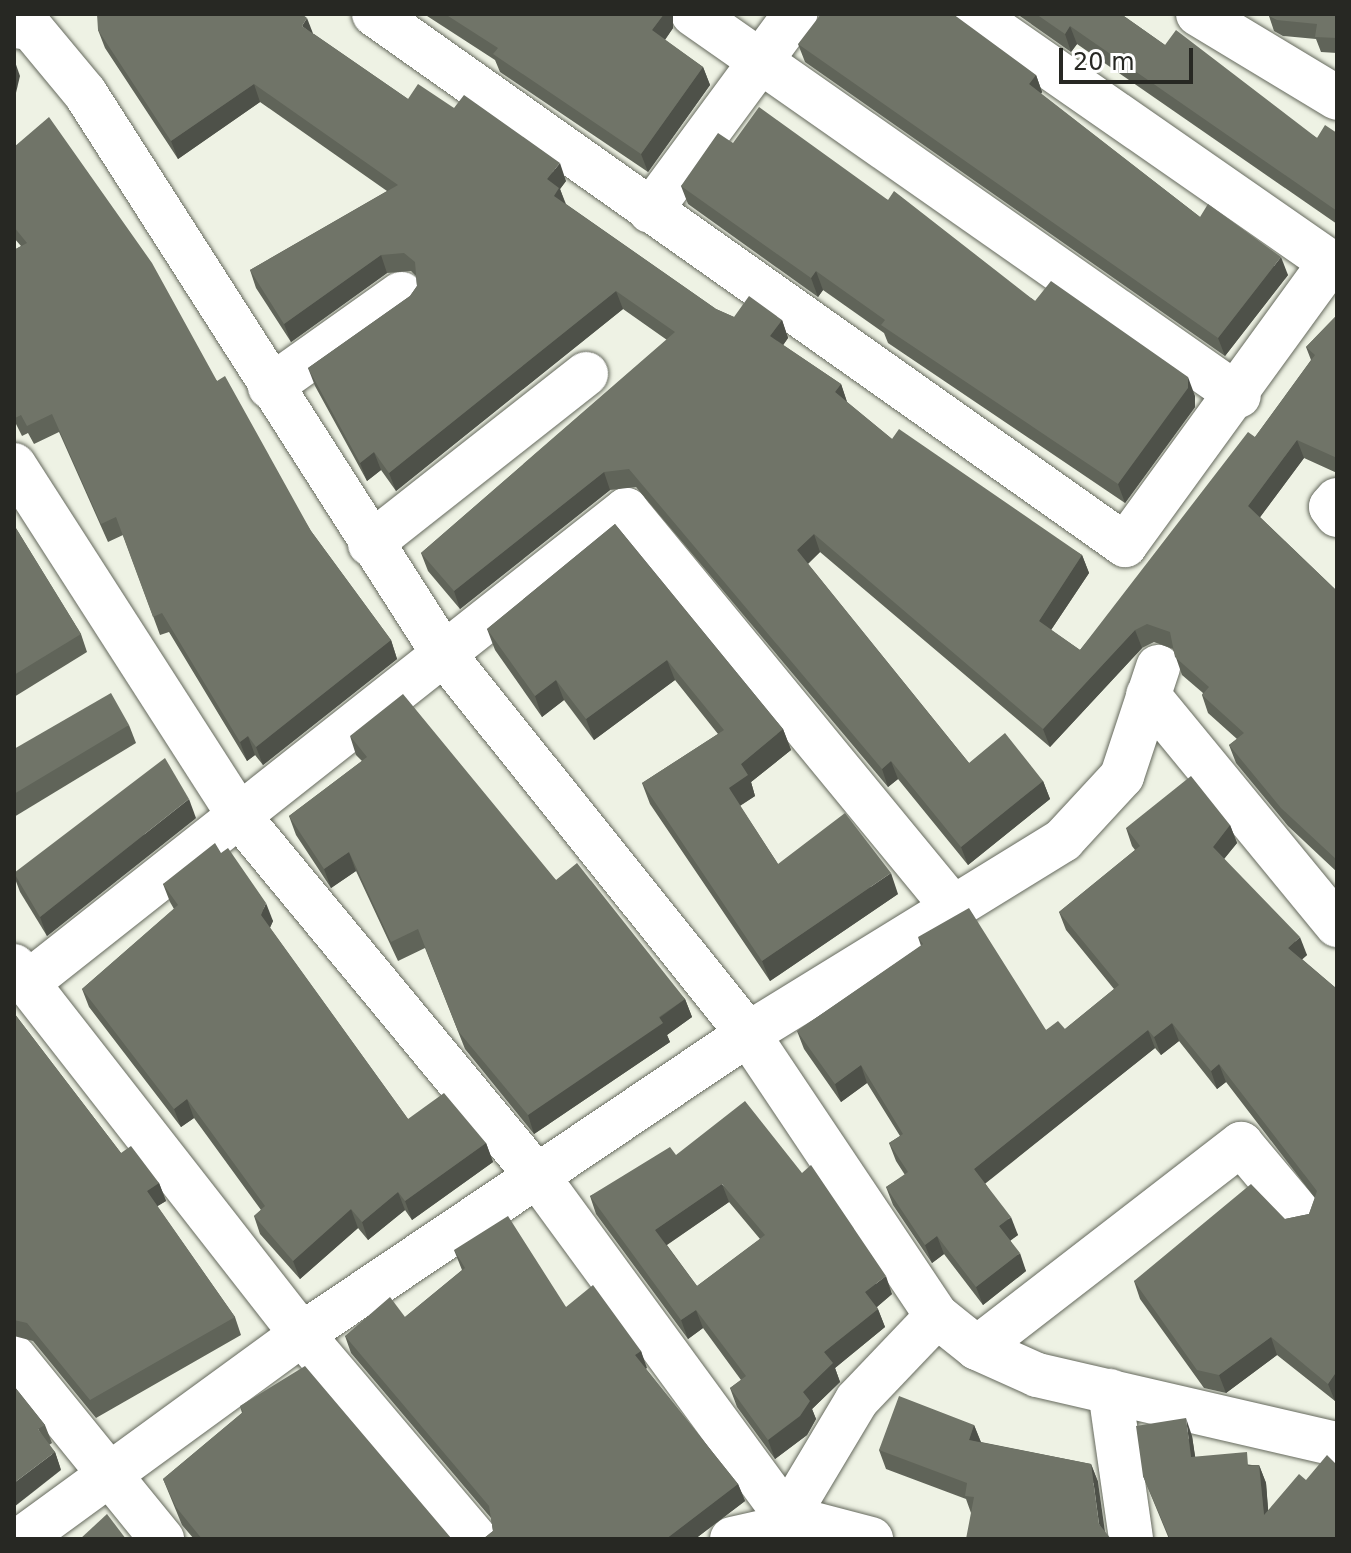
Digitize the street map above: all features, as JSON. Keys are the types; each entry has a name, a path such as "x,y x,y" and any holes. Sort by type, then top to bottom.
{"street":[{"path":"374,14 1125,545 1239,396 1333,265 973,14"},
{"path":"693,14 1239,396"},
{"path":"650,211 795,14"},
{"path":"1198,14 1337,98"},
{"path":"32,23 85,93 370,544 443,653 748,1034 937,1316 977,1348 1037,1375 1337,1444"},
{"path":"270,387 401,294"},
{"path":"370,544 586,374"},
{"path":"14,465 239,816 538,1177 787,1517 871,1539"},
{"path":"476,1539 302,1334 20,975 239,816 626,510 956,911"},
{"path":"21,1539 107,1470 302,1334 748,1034 956,911 1063,840 1122,776 1153,681 1337,925"},
{"path":"977,1348 1241,1144 1299,1213"},
{"path":"732,1539 772,1530 787,1517 857,1400 937,1316"},
{"path":"14,1357 162,1539"},
{"path":"1110,1391 1131,1539"}],"building":[{"path":"97,14 302,14 307,18 302,26 408,99 418,84 454,108 464,95 560,163 547,179 559,188 554,196 716,309 734,317 749,296 782,320 770,336 841,384 835,392 892,439 899,429 1082,555 1039,621 1080,650 1248,432 1255,437 1315,355 1306,347 1337,315 1337,458 1297,440 1248,506 1337,591 1337,860 1281,808 1229,745 1244,733 1202,695 1209,687 1175,657 1170,632 1147,624 1135,630 1043,729 814,534 797,550 969,763 1005,733 1043,781 961,847 891,761 882,769 629,469 604,472 454,591 421,553 675,332 616,291 389,473 374,452 360,463 308,368 410,296 417,286 415,262 404,253 381,255 284,324 250,270 398,185 254,84 171,141 98,30"},
{"path":"445,14 664,14 652,30 703,67 641,154 493,54 498,48"},
{"path":"821,14 953,14 1036,75 1029,84 1200,217 1208,204 1281,257 1218,338 798,44"},
{"path":"1036,14 1121,14 1165,45 1176,30 1317,138 1325,125 1337,133 1337,211 1070,26 1065,34"},
{"path":"1269,14 1337,14 1337,38 1315,37 1317,24 1277,20"},
{"path":"759,107 888,200 894,191 1035,301 1051,281 1188,377 1188,388 1118,484 881,325 885,320 816,271 811,278 681,186 718,133 733,143"},
{"path":"49,117 152,263 217,381 225,376 311,531 391,640 256,747 248,736 240,742 162,613 153,617 116,517 101,524 52,414 27,426 21,415 15,418 14,415 14,250 27,243 14,227 14,147"},
{"path":"615,524 783,729 741,764 748,775 729,788 778,864 845,813 891,873 762,961 642,783 724,730 667,660 586,719 556,680 535,696 487,629"},
{"path":"14,525 81,634 14,675"},
{"path":"111,693 129,725 14,794 14,749"},
{"path":"403,694 556,880 577,863 685,999 659,1017 663,1023 528,1115 458,1031 418,929 391,942 349,852 324,869 289,816 367,757 350,736"},
{"path":"165,758 189,799 40,917 14,873"},
{"path":"1191,776 1230,825 1213,847 1300,937 1288,948 1337,989 1337,1371 1328,1384 1271,1337 1219,1375 1197,1370 1134,1281 1251,1184 1285,1219 1309,1214 1317,1191 1219,1064 1211,1071 1172,1023 1154,1037 1148,1030 974,1169 1011,1217 999,1226 1020,1253 976,1287 937,1236 925,1245 886,1187 908,1172 889,1143 903,1134 861,1065 835,1084 797,1031 923,944 918,937 969,908 1046,1030 1058,1021 1065,1029 1119,985 1059,912 1140,846 1126,828"},
{"path":"215,843 221,853 228,848 266,903 261,915 408,1119 444,1093 486,1143 405,1201 398,1192 362,1222 351,1209 293,1261 254,1216 265,1206 187,1099 174,1109 82,989 178,905 163,884"},
{"path":"14,1013 121,1153 131,1146 159,1183 147,1191 235,1317 90,1400 27,1323 14,1320"},
{"path":"745,1101 802,1173 811,1165 886,1276 865,1292 878,1309 824,1352 833,1363 803,1392 810,1401 800,1416 768,1440 730,1388 746,1376 696,1310 681,1320 590,1196 670,1147 676,1155","holes":["722,1184 765,1235 697,1286 655,1230"]},
{"path":"508,1216 566,1307 593,1285 641,1351 635,1355 738,1484 666,1539 483,1539 493,1531 489,1506 345,1336 390,1297 405,1317 465,1268 454,1250"},
{"path":"305,1366 454,1539 202,1539 176,1507 163,1479 243,1412 240,1406"},
{"path":"14,1386 45,1425 38,1429 55,1452 14,1483"},
{"path":"899,1396 974,1425 969,1440 1091,1464 1099,1524 1111,1539 966,1539 974,1497 965,1496 967,1483 879,1450"},
{"path":"1186,1418 1191,1457 1247,1452 1248,1466 1259,1465 1264,1515 1299,1474 1306,1480 1327,1455 1337,1465 1337,1539 1170,1539 1143,1476 1136,1426"},
{"path":"107,1514 126,1539 80,1539"}]}
